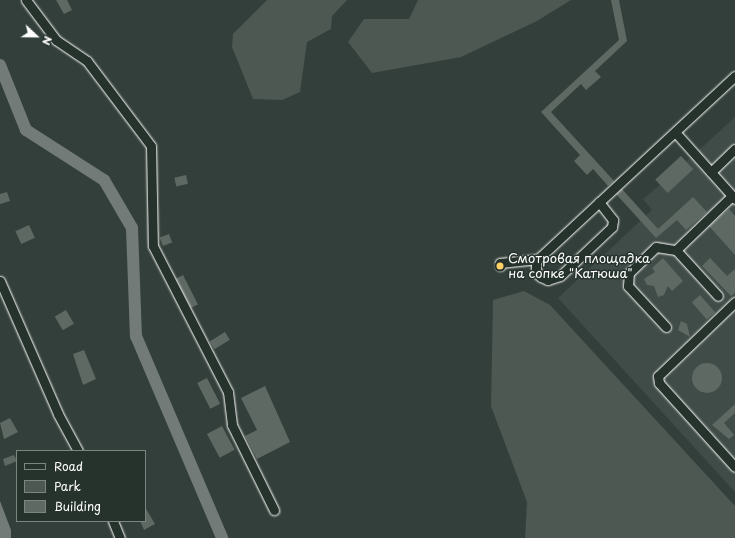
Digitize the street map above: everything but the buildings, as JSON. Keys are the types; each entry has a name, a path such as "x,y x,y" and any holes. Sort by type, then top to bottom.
{"street":[{"path":"26,0 56,40 87,60 151,146 153,246 228,392 232,425 274,510"},
{"path":"599,202 613,220 612,227 560,276 548,280 541,277 534,266 538,259 599,202 674,132 735,76"},
{"path":"674,132 734,197 676,250"},
{"path":"711,172 735,149"},
{"path":"666,327 628,286 627,279 629,273 656,247 676,250 718,296"},
{"path":"500,266 500,263 538,259"},
{"path":"0,281 58,414 77,450"},
{"path":"735,302 658,376 659,383 735,467"},
{"path":"113,522 120,538"}],"shaded area":[{"path":"735,117 735,492 558,298 652,210 643,199 660,185 655,179 681,156 686,162"},
{"path":"0,501 11,530 11,538 0,538"}],"green space":[{"path":"267,0 347,0 332,16 331,29 307,42 300,92 282,100 253,99 232,47 233,34"},
{"path":"418,0 571,0 537,21 461,57 372,73 348,42 364,19 409,19"},
{"path":"524,291 550,305 735,506 735,538 525,538 527,502 491,406 493,300"}],"waterway":[{"path":"0,65 26,130 104,180 132,228 136,336 222,538"}],"place":[{"name":"Смотровая площадка на сопке \"Катюша\"","path":"500,266"}]}
